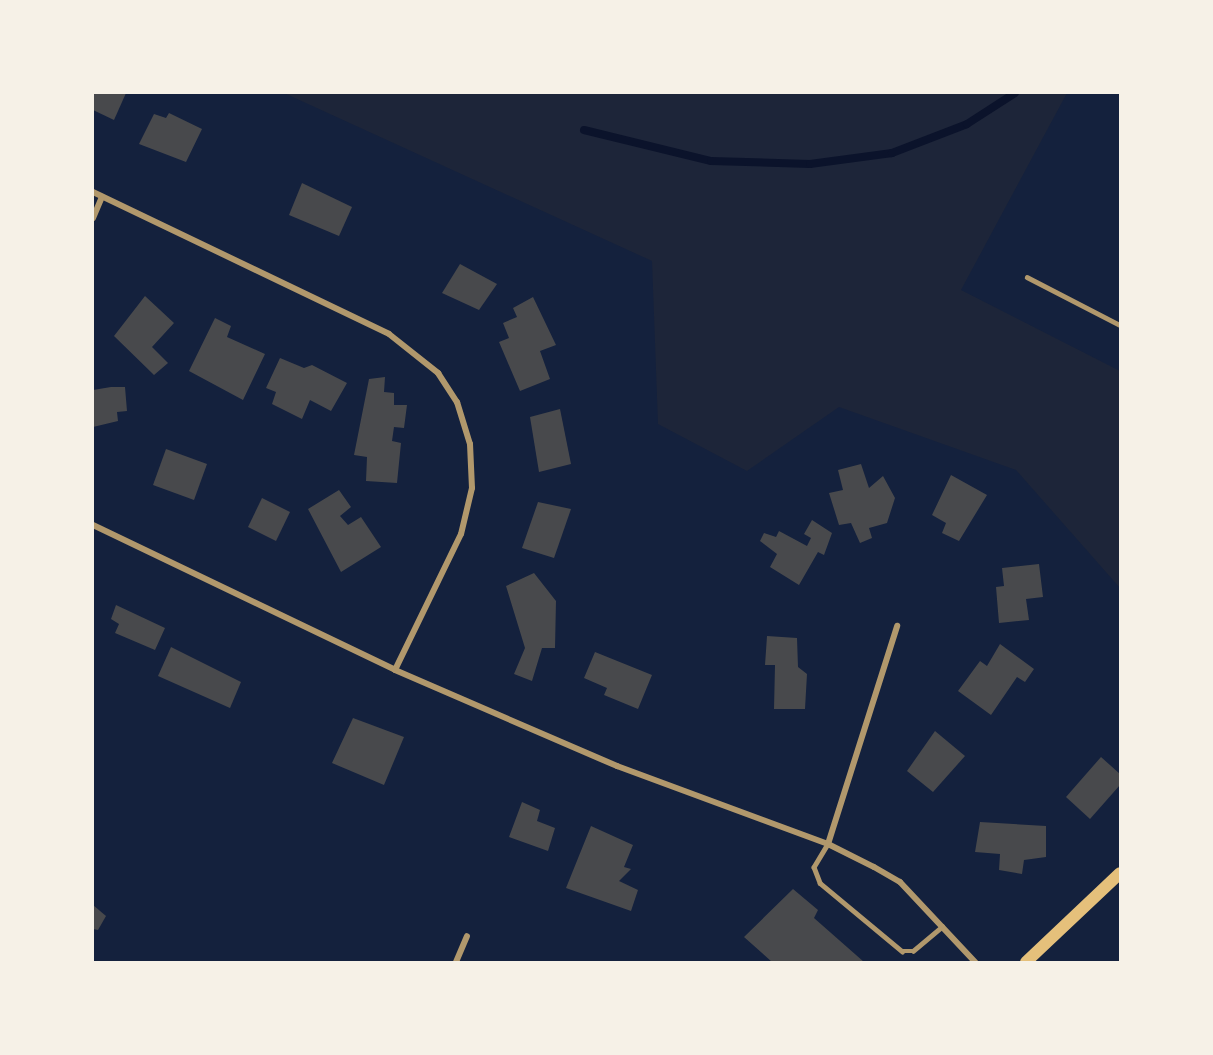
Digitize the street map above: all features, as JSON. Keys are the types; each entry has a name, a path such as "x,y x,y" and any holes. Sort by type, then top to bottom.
{"main road":[{"path":"1026,962 1120,873"}],"street":[{"path":"93,192 389,334 438,373 457,402 470,444 472,488 461,534 395,670"},
{"path":"93,218 102,197"},
{"path":"93,525 395,670 676,790 828,844 900,882 975,962"},
{"path":"828,844 897,626"},
{"path":"456,962 467,936"}],"lane":[{"path":"1027,277 1120,325"},
{"path":"828,844 814,867 820,883 902,951 913,951 942,927"}],"shaded area":[{"path":"284,93 1067,93 961,290 1120,371 1120,588 1016,470 839,407 747,471 658,424 652,261"}],"building":[{"path":"93,93 126,93 114,120 93,110"},
{"path":"169,113 202,129 186,162 139,144 154,114 166,118"},
{"path":"302,183 352,207 339,236 289,215"},
{"path":"460,264 497,284 479,310 442,293"},
{"path":"145,296 174,323 152,347 168,363 154,375 114,336"},
{"path":"533,297 556,345 540,351 550,379 520,391 499,342 509,338 503,323 517,317 513,308"},
{"path":"215,318 231,326 227,337 265,354 243,400 189,371"},
{"path":"280,358 304,368 312,365 347,383 331,411 310,400 302,419 272,404 276,392 266,388"},
{"path":"385,377 384,392 394,393 394,405 407,405 404,428 394,427 392,441 401,443 397,483 366,481 367,457 354,455 369,379"},
{"path":"125,387 127,411 117,412 118,421 93,427 93,390"},
{"path":"560,409 571,464 539,472 530,417"},
{"path":"166,449 207,464 194,500 153,485"},
{"path":"861,464 869,488 883,476 895,498 887,523 869,528 872,538 860,543 851,523 839,525 829,493 843,490 838,470"},
{"path":"951,475 987,495 959,541 942,533 946,523 932,515"},
{"path":"339,490 351,507 340,516 348,525 361,517 381,547 341,572 308,509"},
{"path":"262,498 290,512 276,541 248,527"},
{"path":"538,502 571,509 554,558 522,548"},
{"path":"812,520 832,533 824,555 818,552 799,585 770,567 777,554 760,541 764,533 776,537 779,531 807,546 811,538 804,534"},
{"path":"1039,564 1043,597 1026,599 1029,620 999,623 996,587 1004,586 1002,568"},
{"path":"534,573 556,601 555,648 542,648 532,681 514,674 525,648 506,586"},
{"path":"116,605 165,628 155,650 115,633 119,624 111,619"},
{"path":"767,636 797,638 798,667 807,674 805,709 774,709 775,665 765,665"},
{"path":"1000,644 1034,669 1025,682 1017,677 991,715 958,691 980,661 987,666"},
{"path":"171,647 241,682 230,708 158,676"},
{"path":"595,652 652,675 638,709 604,695 607,688 584,678"},
{"path":"353,718 404,737 384,785 332,763"},
{"path":"935,731 965,756 933,792 907,771"},
{"path":"1101,757 1120,774 1120,785 1090,819 1066,797"},
{"path":"522,802 540,810 537,821 555,828 548,851 509,837"},
{"path":"980,822 1046,826 1046,857 1024,860 1022,874 999,870 1000,854 975,852"},
{"path":"591,826 633,845 624,867 631,869 619,881 638,890 631,911 566,888"},
{"path":"793,889 818,910 814,918 864,962 772,962 744,937"},
{"path":"93,905 106,916 98,930 93,929"}],"waterway":[{"path":"584,130 711,161 810,164 892,153 967,124 1015,93"}]}
